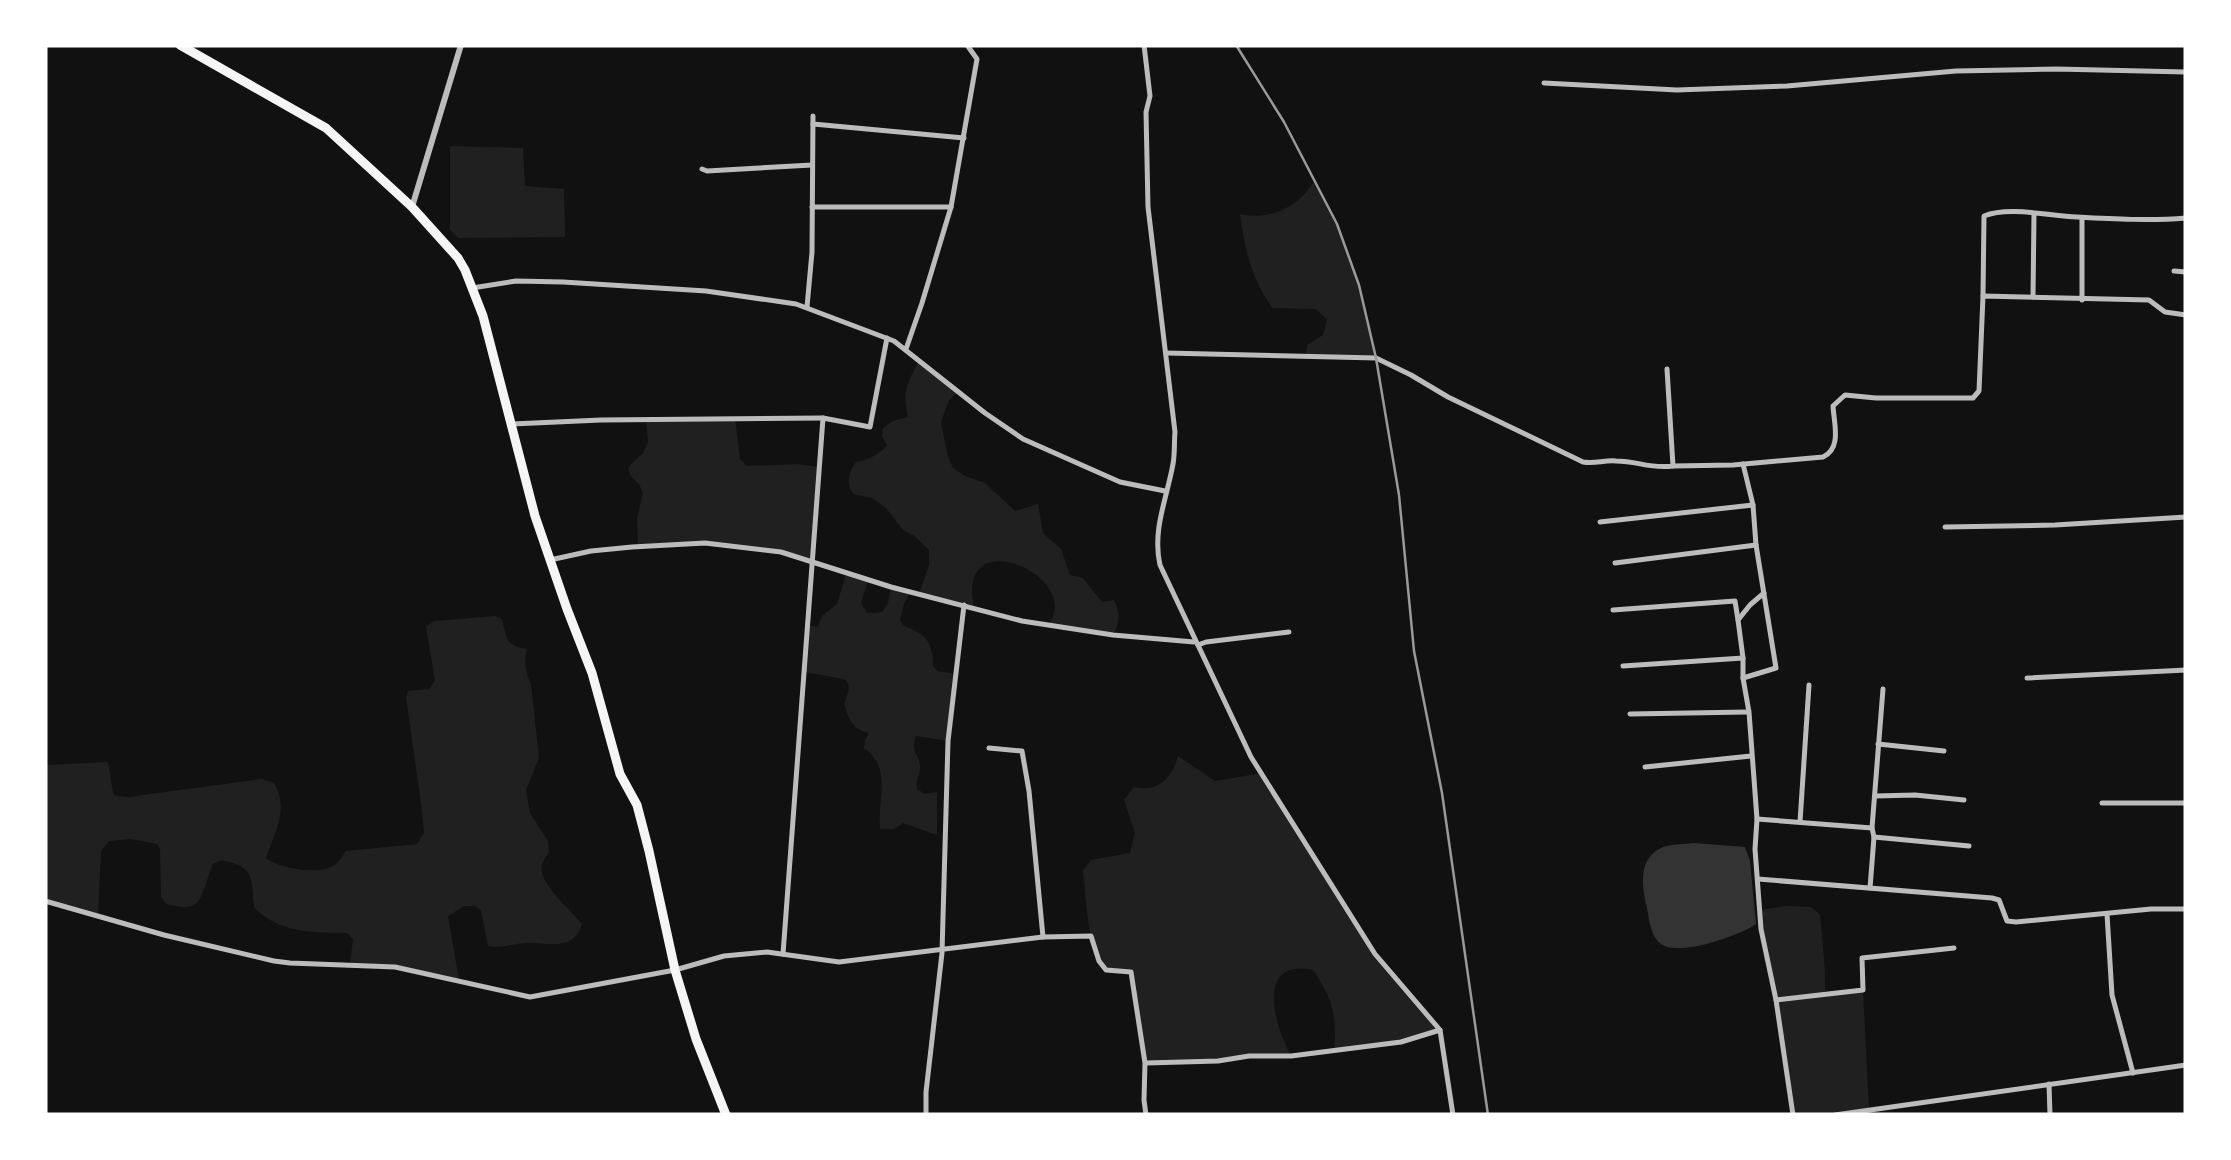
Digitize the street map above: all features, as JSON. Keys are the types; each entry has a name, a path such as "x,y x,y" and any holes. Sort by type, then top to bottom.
{"highway":[{"path":"180,45 326,128 412,207 458,258 483,316 535,516 592,673 620,774 637,806 675,970 696,1040 726,1115"}],"street":[{"path":"412,207 460,45"},
{"path":"906,349 951,207 977,59 967,45"},
{"path":"1144,45 1150,96 1146,112 1148,207 1175,432 1156,546 1160,566 1250,757 1375,954 1440,1030 1453,1115"},
{"path":"1544,83 1677,90 1786,86 1956,71 2186,72"},
{"path":"808,308 812,120 964,138"},
{"path":"702,169 812,165"},
{"path":"812,207 951,207"},
{"path":"1166,352 1376,358 1448,397 1594,464 1616,460 1656,468 1796,461 1830,454 1836,444 1833,406 1844,396 1974,398 1979,391 1984,216 2010,210 2082,218 2186,218"},
{"path":"2032,298 2034,214"},
{"path":"2082,218 2082,300"},
{"path":"2174,271 2186,272"},
{"path":"472,288 516,281 563,282 706,291 796,304 887,337 1023,439 1120,482 1165,491"},
{"path":"1983,296 2149,300 2165,312 2186,315"},
{"path":"512,424 823,418 870,427 887,337"},
{"path":"1666,369 1673,466"},
{"path":"782,954 823,418"},
{"path":"1742,464 1753,506 1776,668 1743,678"},
{"path":"1600,522 1753,506"},
{"path":"1945,527 2186,517"},
{"path":"550,560 618,548 705,544 781,552 892,587 1035,623 1112,635 1196,644 1288,632"},
{"path":"1616,564 1756,544"},
{"path":"1738,620 1764,593"},
{"path":"1614,610 1735,601 1758,820 1755,849 1762,929 1793,1115"},
{"path":"926,1115 942,949 948,740 964,604"},
{"path":"1623,666 1743,658"},
{"path":"2027,678 2186,670"},
{"path":"1800,822 1809,685"},
{"path":"1870,888 1882,689"},
{"path":"1630,714 1748,712"},
{"path":"1878,744 1944,751"},
{"path":"989,748 1022,751 1043,938"},
{"path":"1645,766 1752,756"},
{"path":"1875,796 1964,800"},
{"path":"2102,803 2186,803"},
{"path":"1758,820 1872,828"},
{"path":"1874,838 1970,846"},
{"path":"1758,879 1999,900 2007,921 2186,909"},
{"path":"45,900 164,935 274,961 395,966 530,998 675,970 724,956 767,952 839,962 1091,936 1106,970 1131,972 1145,1063 1146,1115"},
{"path":"2107,914 2112,995 2133,1072"},
{"path":"1776,1000 1864,990 1862,958 1954,948"},
{"path":"1145,1063 1291,1056 1402,1042 1440,1030"},
{"path":"1840,1115 2186,1065"},
{"path":"2049,1084 2050,1115"}],"shaded area":[{"path":"450,146 523,148 525,186 564,189 565,237 458,238 450,230"},
{"path":"1313,182 1337,224 1359,285 1376,358 1306,356 1307,345 1323,335 1327,320 1316,309 1272,308 1254,274 1240,214 1262,215 1282,210 1300,199"},
{"path":"919,361 959,391 949,400 941,422 953,468 985,483 1015,511 1038,504 1043,533 1061,549 1070,575 1083,578 1102,602 1114,600 1118,618 1113,635 1048,625 1055,607 1050,590 1036,575 1018,565 999,561 983,566 973,580 974,607 919,594 929,565 929,550 903,530 886,508 872,498 854,494 849,482 856,462 887,445 882,437 883,428 908,417 907,388"},
{"path":"735,419 740,459 747,466 819,467 811,562 747,548 638,546 637,518 643,493 628,469 648,442 646,420"},
{"path":"846,574 868,580 861,603 867,613 882,612 891,587 910,592 900,620 927,640 933,666 938,671 956,674 948,741 916,736 914,742 920,766 917,789 925,794 937,792 937,835 903,823 894,829 880,829 881,775 873,756 864,748 869,733 855,726 844,704 848,685 844,679 804,672 807,625 818,627 822,616 837,604"},
{"path":"495,616 502,619 511,643 527,649 539,758 526,790 530,813 548,841 549,851 542,865 545,880 582,924 567,942 488,946 481,910 464,906 448,916 459,980 395,967 350,964 353,939 347,933 297,930 264,916 254,907 249,875 233,863 222,860 213,864 194,905 178,907 165,903 161,896 160,849 157,844 131,839 109,841 101,851 98,915 45,901 45,765 108,762 113,793 128,797 262,779 274,783 281,812 266,858 291,868 321,870 336,864 346,851 417,844 424,833 406,697 408,691 429,689 435,681 426,627 434,621"},
{"path":"1178,756 1215,781 1262,773 1375,954 1440,1030 1401,1042 1334,1051 1334,1018 1325,990 1313,970 1294,969 1282,974 1274,998 1279,1029 1291,1056 1145,1063 1131,973 1106,970 1099,960 1088,923 1083,871 1091,860 1130,853 1135,833 1124,800 1134,787 1150,788 1163,782"},
{"path":"1694,843 1745,847 1756,924 1708,943 1669,947 1658,941 1651,928 1643,874 1649,858 1663,847"},
{"path":"1811,907 1820,914 1825,993 1863,990 1869,1110 1793,1115 1761,929 1761,910"}],"railway":[{"path":"1236,45 1284,122 1337,224 1359,285 1376,358 1399,495 1414,651 1442,793 1488,1115"}]}
